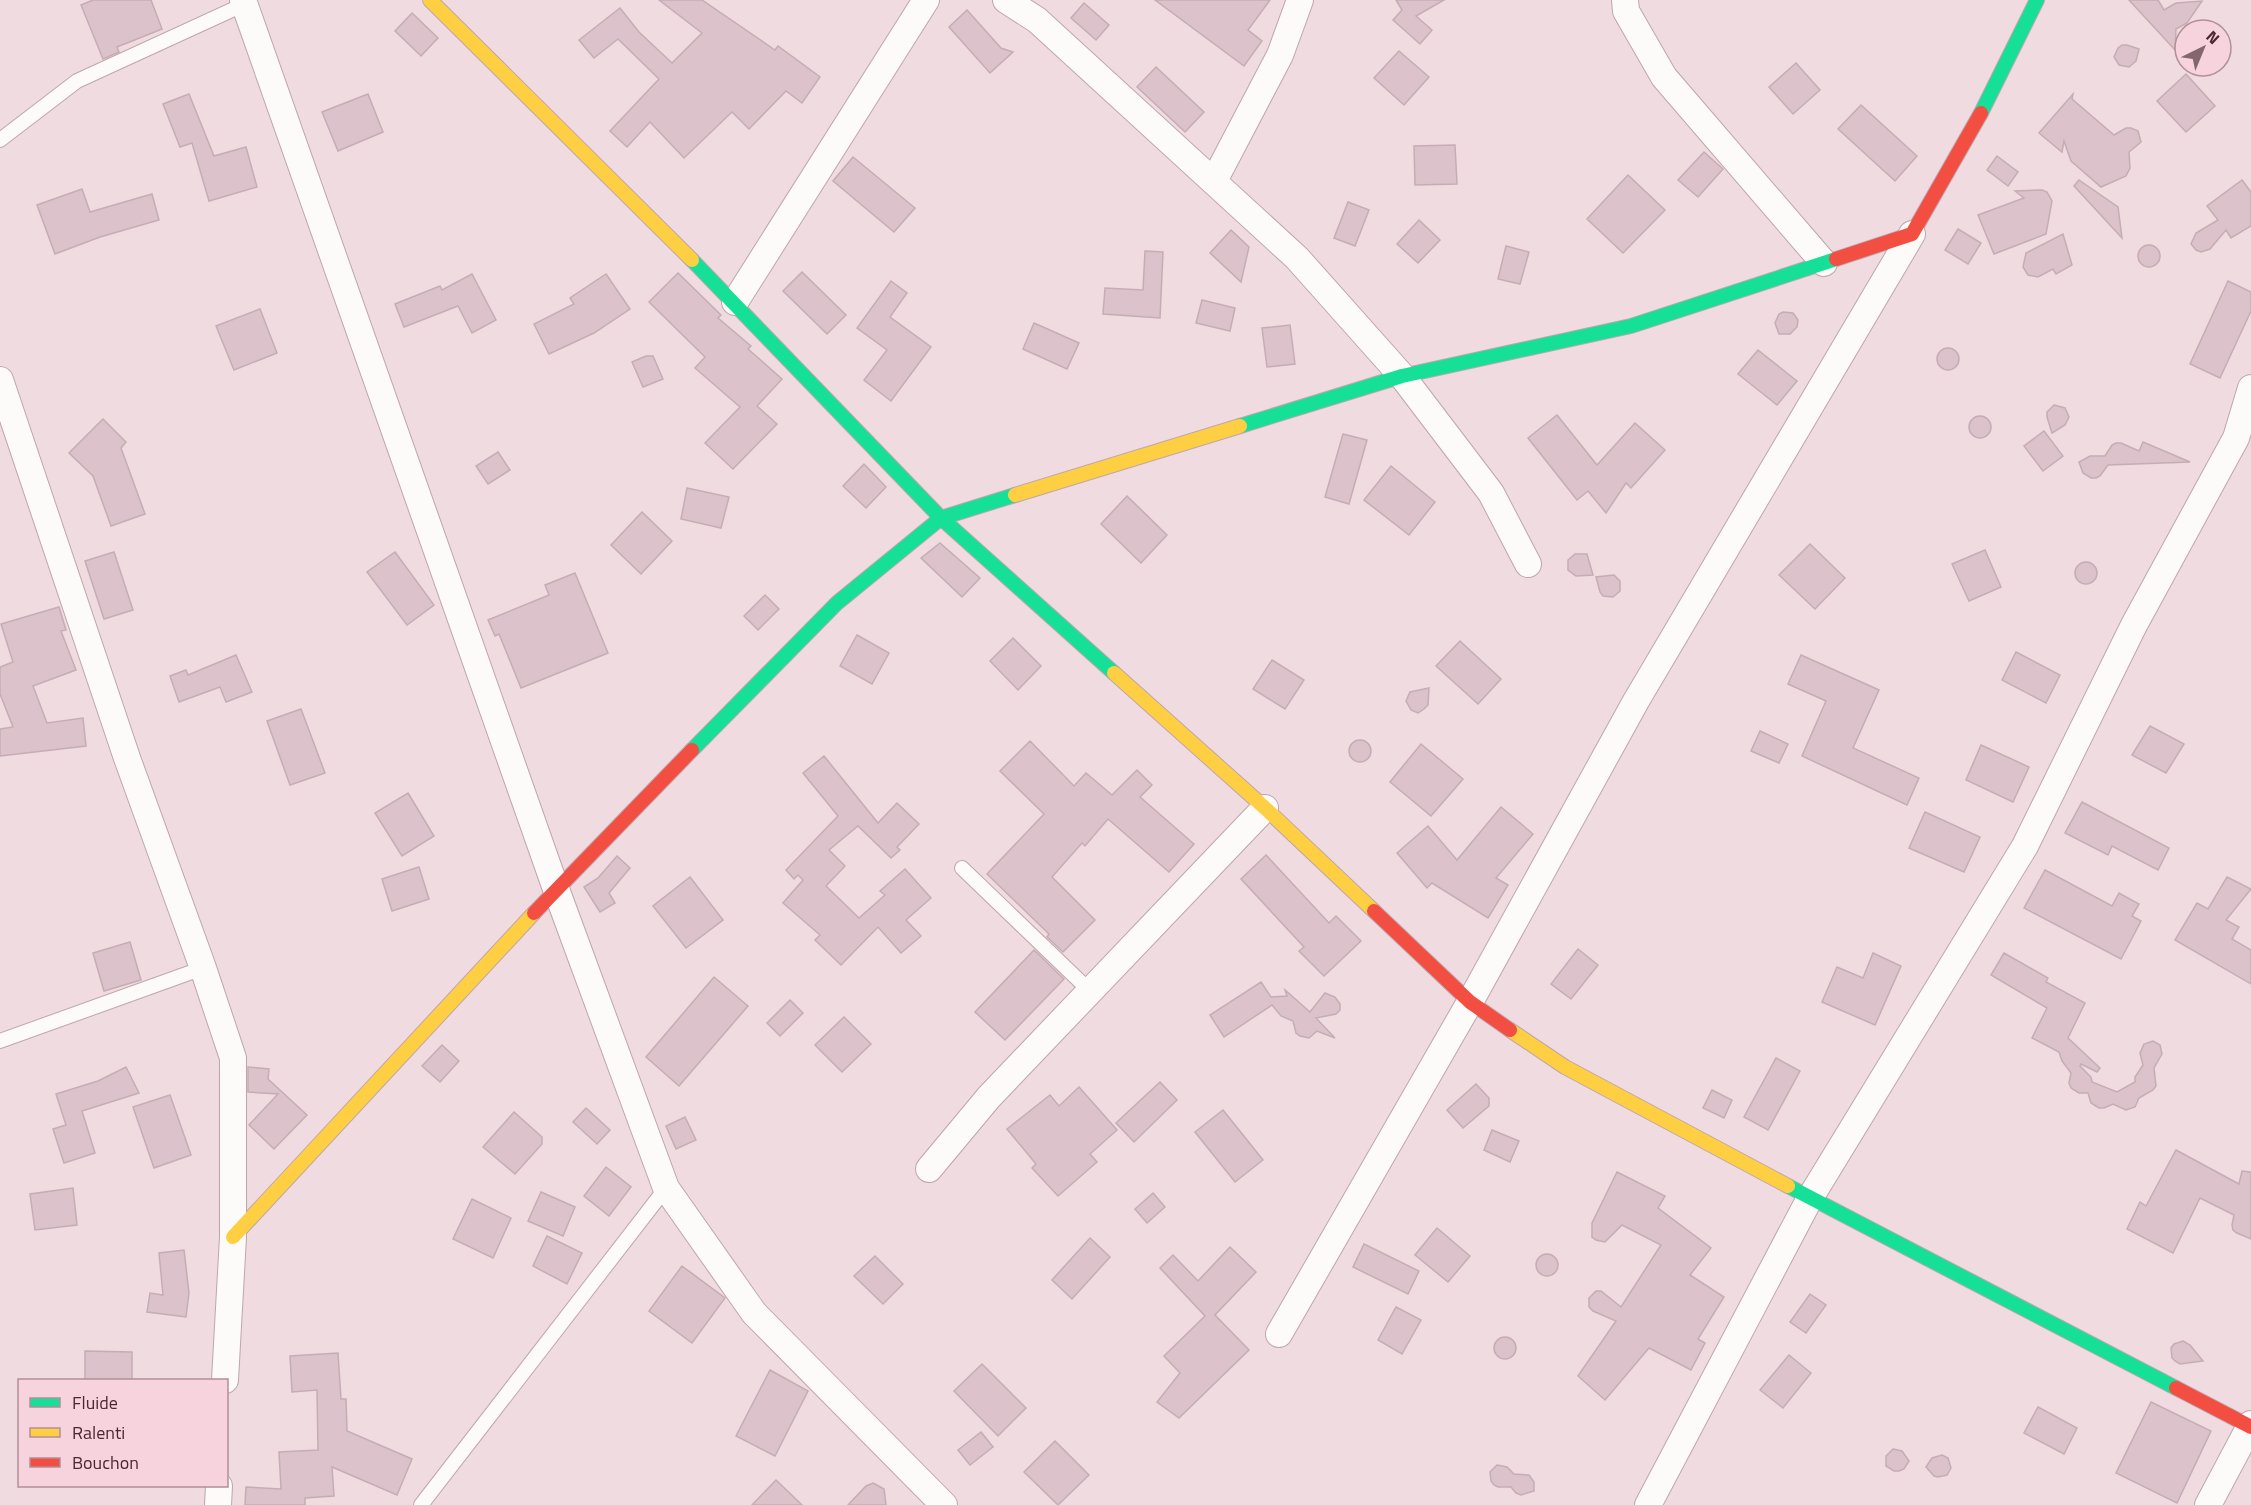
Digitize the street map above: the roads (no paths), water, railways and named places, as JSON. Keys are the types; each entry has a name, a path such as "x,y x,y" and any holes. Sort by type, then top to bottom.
{"street":[{"path":"430,0 735,302 941,518 1265,808 1470,1002 1564,1067 1809,1198 2251,1426 2208,1505"},
{"path":"735,302 926,0"},
{"path":"1006,0 1037,20 1297,258 1402,376 1491,493 1528,564"},
{"path":"1214,182 1280,55 1300,0"},
{"path":"1624,0 1626,11 1664,77 1824,263"},
{"path":"1279,1334 1470,1002 1642,691 1912,234 1988,100 2037,0"},
{"path":"244,2 556,889 666,1188 754,1313 944,1505"},
{"path":"233,1237 556,889 837,603 941,518 1402,376 1631,326 1912,234"},
{"path":"0,380 127,758 233,1058 233,1237 225,1379"},
{"path":"1648,1505 1809,1198 2025,846 2134,625 2243,442 2251,388"},
{"path":"929,1169 989,1097 1265,808"},
{"path":"218,1505 219,1487"}],"lane":[{"path":"0,140 77,81 244,2"},
{"path":"962,868 1090,991"},
{"path":"0,1041 203,968"},
{"path":"421,1505 666,1188"}]}
